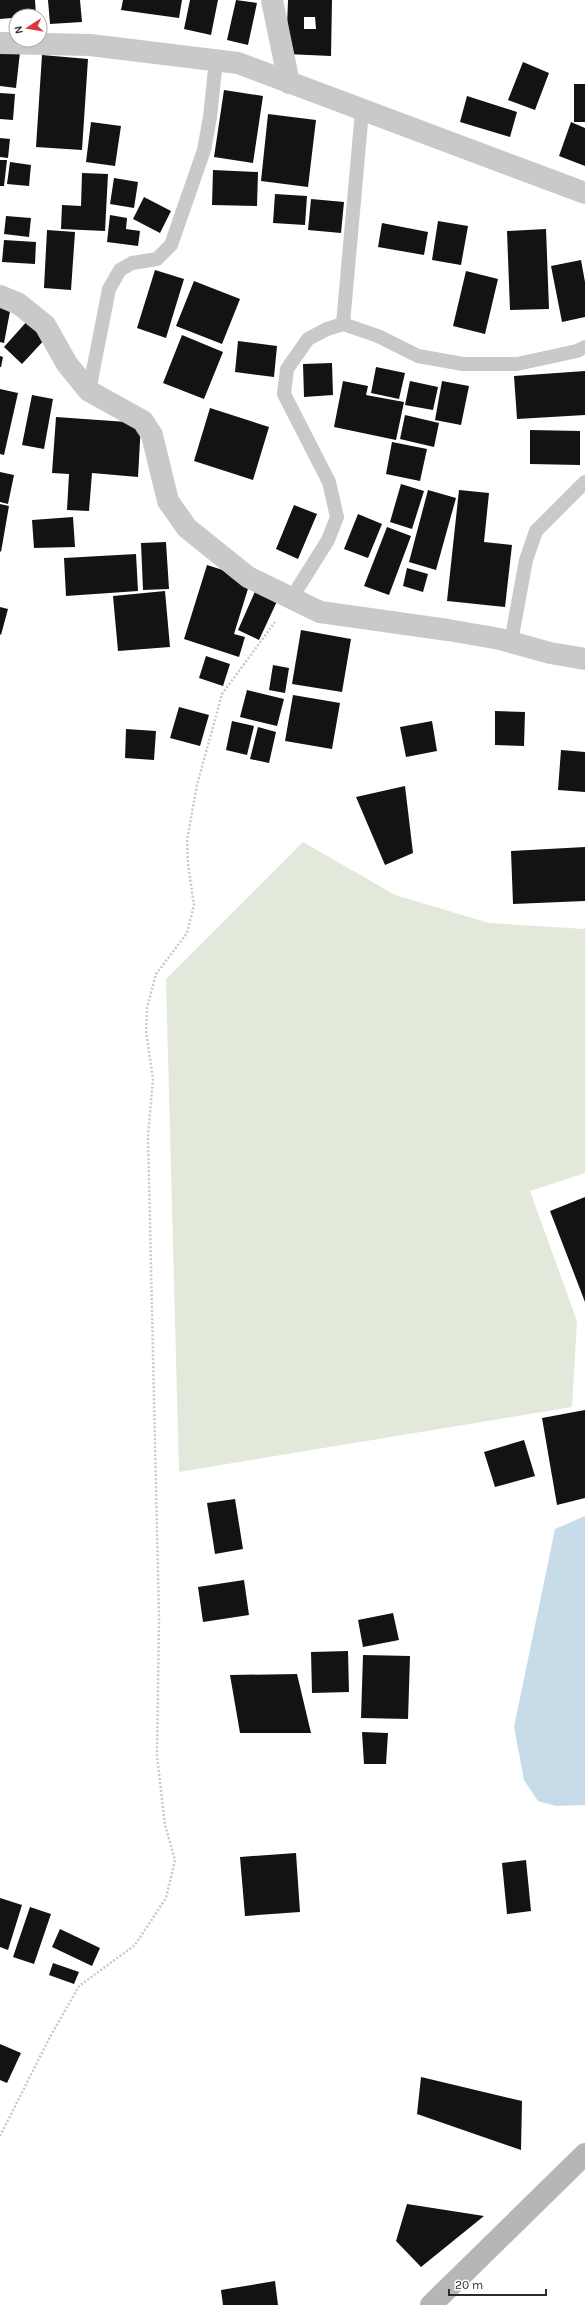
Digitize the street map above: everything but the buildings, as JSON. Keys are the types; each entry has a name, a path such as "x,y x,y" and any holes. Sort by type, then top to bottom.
{"main road":[{"path":"431,2305 585,2154"}],"street":[{"path":"272,0 289,82"},
{"path":"0,43 90,45 238,63 585,194"},
{"path":"0,296 19,304 45,325 67,364 89,391 143,421 152,434 168,501 187,528 248,577 320,612 448,630 511,642 550,653 585,659"}],"lane":[{"path":"89,391 109,289 120,270 132,263 157,259 171,245 204,150 210,117 216,60"},
{"path":"343,324 362,111"},
{"path":"291,599 328,540 337,517 329,482 284,394 287,369 308,339 327,329 343,324 378,336 418,356 463,364 516,364 577,351 585,347"},
{"path":"511,642 526,560 536,532 585,482"}],"path":[{"path":"0,2136 50,2036 79,1986 135,1945 166,1898 175,1860 165,1825 157,1756 159,1618 148,1136 153,1079 146,1032 147,1008 156,974 187,933 194,905 188,864 187,840 197,785 222,694 291,599"}],"green space":[{"path":"303,842 395,895 489,923 585,929 585,1173 530,1191 577,1321 572,1407 179,1472 166,979"}],"water":[{"path":"585,1516 585,1805 556,1806 538,1801 524,1780 514,1727 555,1529"}]}
